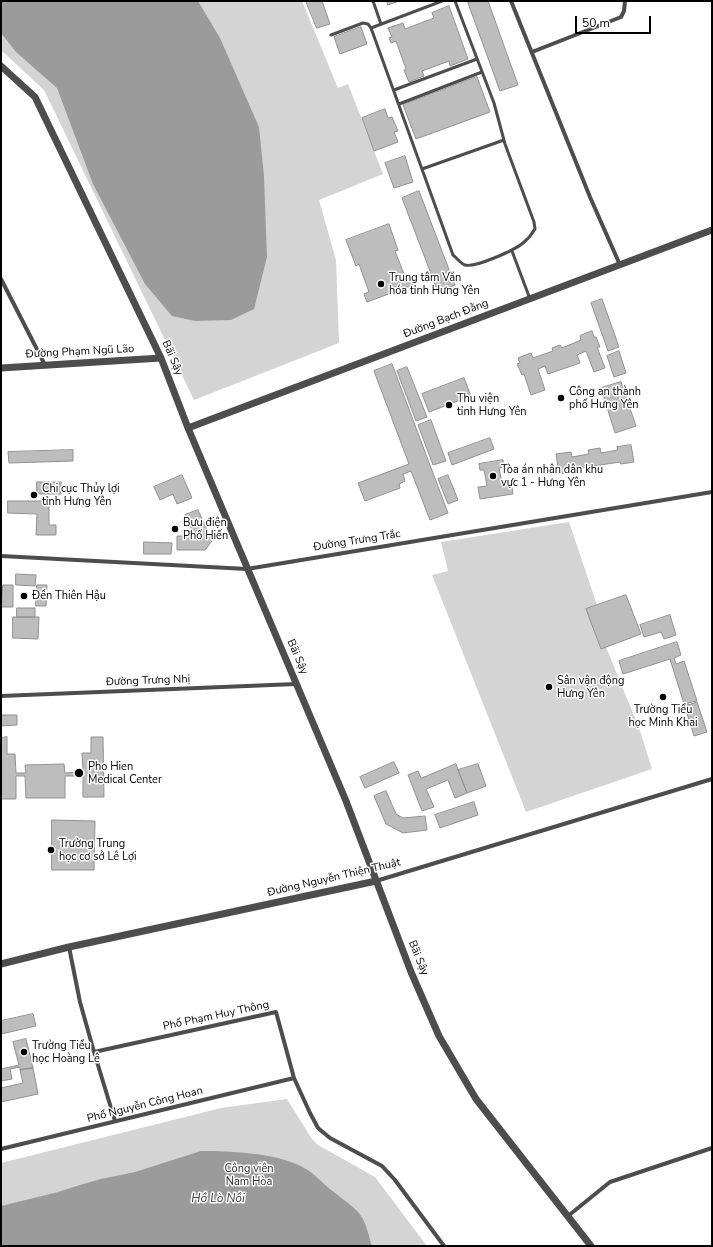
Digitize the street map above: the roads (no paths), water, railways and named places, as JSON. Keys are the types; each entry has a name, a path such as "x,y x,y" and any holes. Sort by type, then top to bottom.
{"street":[{"path":"511,1 590,197 620,265"},
{"path":"532,52 622,17 625,1"},
{"name":"Bãi Sậy","path":"1,66 35,97 161,358 188,428 346,801 411,972 439,1036 476,1099 591,1246"},
{"name":"Đường Bạch Đằng","path":"188,428 712,230"},
{"path":"1,279 45,365"},
{"name":"Đường Phạm Ngũ Lão","path":"1,368 161,358"},
{"name":"Đường Trưng Trắc","path":"1,556 248,568 712,492"},
{"name":"Đường Trưng Nhị","path":"1,696 296,684"},
{"name":"Đường Nguyễn Thiện Thuật","path":"1,964 376,881 712,779"},
{"path":"68,948 80,1002 115,1121"},
{"name":"Phố Phạm Huy Thông","path":"94,1052 276,1012 294,1078"},
{"path":"294,1078 318,1128 330,1138 382,1166 395,1180 444,1246"},
{"name":"Phố Nguyễn Công Hoan","path":"1,1149 294,1078"},
{"path":"568,1216 610,1182 712,1148"}],"lane":[{"path":"373,1 381,24"},
{"path":"371,28 442,1"},
{"path":"331,35 363,23 368,24 371,28 453,255 460,262 466,265 473,265 512,251 531,236 535,229 534,222 504,140 494,103 455,1"},
{"path":"394,90 477,59"},
{"path":"399,104 482,72"},
{"path":"422,169 504,140"},
{"path":"512,251 530,299"}],"water":[{"path":"1,1 198,1 220,38 259,127 264,176 267,257 254,309 231,320 195,321 172,316 145,284 93,184 57,88 16,52 1,33"},
{"name":"Hồ Lò Nồi","path":"201,1151 241,1152 270,1156 283,1159 306,1169 350,1204 359,1214 366,1227 372,1246 1,1246 1,1206 58,1192 101,1179 135,1172"}],"place":[{"name":"Trung tâm Văn hóa tỉnh Hưng Yên","path":"381,284"},
{"name":"Công an thành phố Hưng Yên","path":"561,398"},
{"name":"Thu viện tỉnh Hưng Yên","path":"449,405"},
{"name":"Tòa án nhân dân khu vực 1 - Hưng Yên","path":"493,476"},
{"name":"Chi cục Thủy lợi tỉnh Hưng Yên","path":"34,495"},
{"name":"Bưu điện Phố Hiến","path":"175,529"},
{"name":"Đền Thiên Hậu","path":"24,596"},
{"name":"Sân vận động Hưng Yên","path":"549,687"},
{"name":"Trường Tiểu học Minh Khai","path":"663,697"},
{"name":"Pho Hien Medical Center","path":"79,773"},
{"name":"Trường Trung học cơ sở Lê Lợi","path":"51,850"},
{"name":"Trường Tiểu học Hoàng Lê","path":"24,1052"}],"park label":[{"name":"Công viên Nam Hòa","path":"249,1175"}]}
